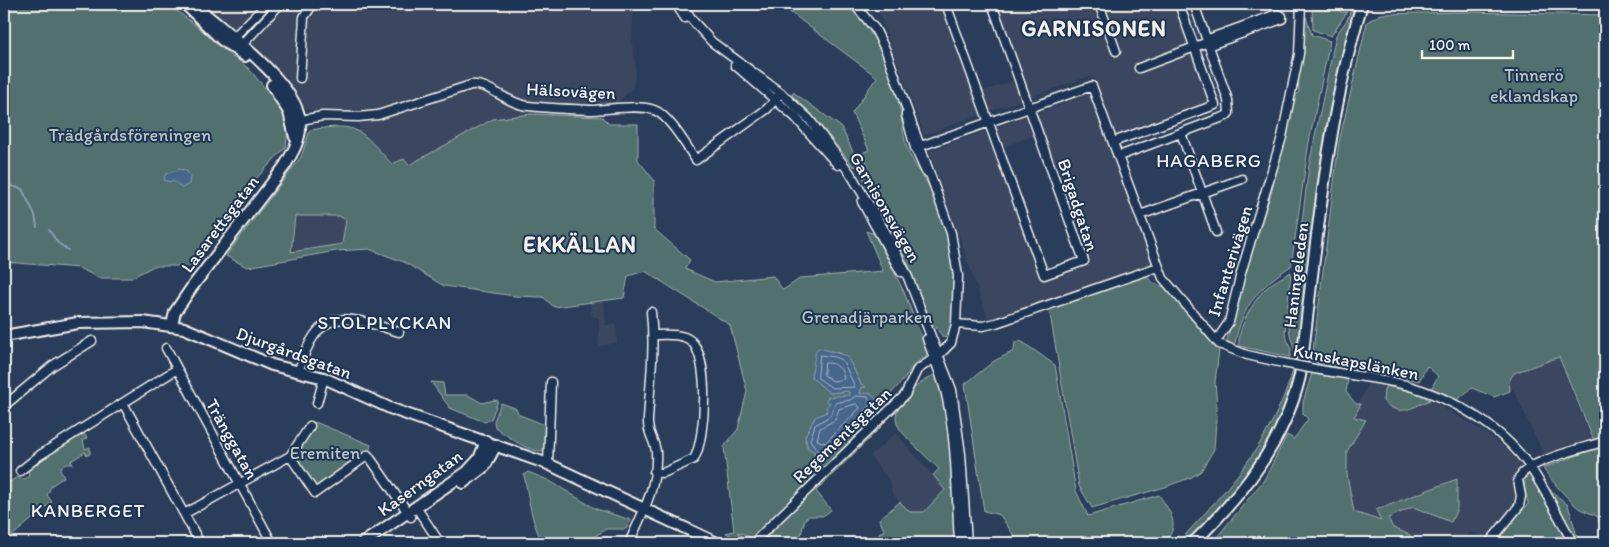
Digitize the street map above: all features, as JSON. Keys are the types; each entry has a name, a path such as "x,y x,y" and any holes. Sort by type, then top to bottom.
{"main road":[{"name":"Haningeleden","path":"1193,543 1210,526 1266,458 1285,424 1296,395 1300,376 1327,158 1338,99 1362,4"},
{"path":"191,5 233,37 239,47 267,78 296,121"},
{"path":"191,5 222,40 239,47"},
{"name":"Lasarettsgatan","path":"172,325 175,312 186,296 223,244 284,167 300,133 296,121"},
{"name":"Djurgårdsgatan","path":"4,336 78,323 142,322 172,325 272,365 299,370 324,378 392,408 600,483 717,543"},
{"name":"Kaserngatan","path":"363,543 480,470 489,460 491,443"},
{"name":"Djurgårdsgatan","path":"646,508 725,543"},
{"name":"Kaserngatan","path":"372,543 413,512"},
{"name":"Haningeleden","path":"1199,543 1210,526"}],"street":[{"path":"202,18 226,38 233,37 267,4"},
{"path":"239,47 280,4"},
{"path":"300,78 304,17 309,10 303,4"},
{"path":"653,4 669,4"},
{"name":"Garnisonsvägen","path":"676,4 689,23 702,37 775,100 825,149 854,188 906,282 949,381 956,413 964,483 967,543"},
{"name":"Garnisonsvägen","path":"682,4 712,42 781,93 823,135 872,208 907,274 937,357 948,407 954,456 959,543"},
{"name":"Regementsgatan","path":"758,538 905,395 917,370 937,357 951,343 956,324 959,284 956,252 932,180 924,170 908,126 906,106 882,41 868,19 854,4"},
{"name":"Brigadgatan","path":"946,4 1044,275 1084,261 992,4"},
{"path":"1099,4 1116,51"},
{"path":"1179,4 1215,105"},
{"path":"1119,156 1226,116 1230,109 1194,4"},
{"name":"Infanterivägen","path":"1113,142 1158,267 1170,288 1216,341 1229,322 1241,273 1280,145 1299,54 1301,4"},
{"path":"1139,68 1208,42 1211,38 1226,36 1280,20 1282,16 1277,14 1226,36"},
{"name":"Hälsovägen","path":"296,121 322,116 358,117 378,115 471,86 481,85 503,98 527,106 588,110 644,108 654,110 664,116 696,160 759,113 768,102 775,100 781,93"},
{"path":"917,147 1092,86 1113,142 1228,100"},
{"path":"1181,133 1216,232"},
{"path":"1140,215 1242,179"},
{"path":"956,324 983,326 996,324 1158,267"},
{"path":"629,543 646,508 654,472 655,448 647,428 653,335 651,312"},
{"path":"299,370 310,338 319,327 334,320 354,320 399,332"},
{"path":"653,335 684,337 695,345 700,359 705,404 698,448 694,459 663,473 654,472"},
{"path":"4,406 52,366 92,341"},
{"name":"Kunskapslänken","path":"1216,341 1222,346 1247,355 1404,385 1431,394 1461,409 1505,439 1530,467 1573,543"},
{"name":"Tränggatan","path":"166,348 272,543"},
{"path":"20,471 40,455 177,369"},
{"path":"317,403 324,378"},
{"path":"548,464 551,382"},
{"path":"123,403 200,543"},
{"path":"184,514 290,456 310,426"},
{"path":"1489,543 1519,506 1521,496 1518,480 1521,473 1530,467 1605,441"},
{"path":"290,456 315,493 368,456 440,543"}],"shaded area":[{"path":"204,4 634,4 632,39 636,70 633,88 602,117 531,114 409,165 393,164 359,130 358,112 315,112 306,109 282,76"},
{"path":"876,4 942,4 982,114 924,135"},
{"path":"995,4 1177,4 1212,104 1113,138 1105,115 1104,103 1096,80 1093,78 1087,77 1028,98"},
{"path":"1015,80 1022,100 988,112 981,92"},
{"path":"1093,93 1154,263 989,322 929,151 988,130 1042,279 1087,263 1034,114"},
{"path":"1028,115 1035,135 1001,148 994,128"},
{"path":"295,215 339,216 347,221 342,244 291,252"},
{"path":"604,301 606,325 616,324 617,343 599,346 599,318 592,316 590,303"},
{"path":"1558,357 1593,443 1546,459 1513,389 1510,391 1509,381 1514,373"},
{"path":"1368,383 1386,386 1384,390 1401,412 1430,400 1480,429 1502,445 1521,463 1521,469 1514,476 1517,494 1516,503 1489,538 1470,532 1459,543 1408,543 1410,535 1393,528 1388,518 1413,507 1421,508 1437,517 1457,509 1456,479 1376,510 1382,521 1354,512 1347,475 1347,451 1366,420 1353,417"},
{"path":"896,433 945,490 924,512 910,512 900,502 892,493 890,482 870,456"}],"green space":[{"name":"Trädgårdsföreningen","path":"13,4 168,4 221,45 230,56 249,69 280,106 288,127 286,147 251,184 198,252 190,266 154,266 131,278 99,278 79,268 4,262 4,9"},
{"path":"779,4 847,4 865,24 879,48 895,86 907,148 933,194 948,239 953,269 954,300 952,325 947,338 943,337 930,320 909,266 860,172 868,165 862,153 869,150 852,113 877,77"},
{"path":"1353,4 1357,4 1336,79 1326,131 1318,182 1304,322 1293,379 1285,406 1267,446 1246,476 1186,543 1178,543 1250,458 1273,420 1290,379 1295,354 1289,325 1309,165 1336,35 1347,20"},
{"path":"1374,4 1605,4 1605,8 1373,6"},
{"path":"1312,10 1340,10 1340,12 1347,12 1331,36 1313,30"},
{"name":"Tinnerö eklandskap","path":"1464,12 1605,15 1605,536 1602,536 1598,517 1576,506 1543,468 1597,448 1559,357 1514,373 1509,381 1510,391 1494,397 1472,388 1454,402 1431,389 1438,376 1427,366 1419,381 1390,374 1387,366 1380,366 1363,372 1316,363 1314,359 1316,357 1313,351 1339,142 1367,22 1381,14"},
{"path":"1305,14 1312,35 1330,41 1309,142 1291,266 1270,282 1254,298 1243,318 1235,343 1232,345 1227,341 1228,336 1245,272 1272,190 1295,97 1299,92 1298,78 1304,44"},
{"path":"793,92 841,127 855,156 860,154 865,163 858,167 853,166 810,112 792,96"},
{"name":"Grenadjärparken","path":"531,114 602,117 609,124 638,124 638,160 654,180 654,229 690,260 685,269 715,282 773,276 783,290 801,278 883,271 866,231 875,234 904,292 928,354 913,366 905,378 873,414 883,425 816,491 831,510 823,516 809,516 805,519 800,538 810,543 755,543 746,535 737,532 751,543 743,543 726,533 734,531 724,447 738,429 747,391 730,325 645,271 628,276 624,298 554,307 543,297 515,296 444,286 404,262 369,249 336,251 247,267 226,256 301,157 310,130 349,128 365,136 392,164 404,159 409,165 493,119","holes":["295,216 339,216 346,220 342,244 291,252","828,351 846,357 861,384 865,387 861,388 860,394 878,401 877,406 823,461 815,457 814,451 808,448 805,440 830,403 840,397 850,396 848,391 830,393 811,377 813,367"]},
{"path":"1291,272 1285,333 1291,350 1290,357 1239,346 1243,323 1260,294 1268,286"},
{"path":"1144,275 1155,284 1165,287 1219,350 1215,382 1217,407 1214,449 1201,471 1192,477 1165,487 1092,508 1079,486 1049,308 1095,292 1096,294"},
{"path":"1021,341 1055,365 1076,491 1088,516 1159,495 1170,514 1173,526 1172,532 1162,543 1019,543 1000,515 984,511 965,384 994,361 1014,351 1015,342"},
{"path":"1312,373 1348,379 1346,392 1356,404 1361,404 1354,417 1366,420 1347,451 1347,475 1354,512 1381,521 1376,510 1457,479 1457,509 1451,522 1413,507 1388,518 1393,528 1410,535 1408,543 1212,543 1264,480 1287,435 1294,439 1308,419 1303,414 1303,402"},
{"path":"936,374 941,386 949,429 955,543 862,543 870,536 873,539 884,530 879,519 900,502 910,512 924,512 945,490 933,475 939,469 906,436 898,426 896,418 897,410 907,395 914,388"},
{"path":"431,382 443,383 445,395 468,395 482,403 498,401 491,419 485,422 450,408"},
{"path":"1386,386 1417,393 1430,400 1405,410 1395,409 1383,401"},
{"path":"501,403 515,408 520,415 545,425 545,450 539,451 526,447 495,427 494,421"},
{"name":"Eremiten","path":"315,422 371,445 369,452 316,489 293,456"},
{"path":"83,432 87,438 83,440 85,449 90,447 90,454 87,455 85,452 71,461 73,464 66,464 61,467 60,470 64,477 52,485 47,495 52,502 4,543 4,486 17,477 25,479 29,476 28,467"},
{"path":"528,472 548,480 596,509 631,520 626,529 606,529 594,537 596,543 543,543 531,510 524,475"},
{"path":"1529,474 1568,543 1494,543 1528,504 1524,485"},
{"path":"1539,474 1549,489 1568,505 1579,543 1561,516"}],"water":[{"path":"179,169 185,170 190,175 189,184 182,188 175,182 165,181 164,177 166,174"},
{"path":"819,348 847,356 861,384 866,387 861,388 860,394 870,393 878,401 878,406 823,461 817,459 814,451 808,448 805,436 815,417 827,412 826,407 830,403 826,401 828,397 850,395 848,391 830,393 811,377 816,350"}],"waterway":[{"path":"4,191 8,185 22,189 35,215 37,227"},
{"path":"49,230 58,243 68,250"}],"district":[{"name":"GARNISONEN","path":"1094,28"},
{"name":"HAGABERG","path":"1209,160"},
{"name":"EKKÄLLAN","path":"580,244"},
{"name":"STOLPLYCKAN","path":"385,322"},
{"name":"KANBERGET","path":"88,510"}]}
